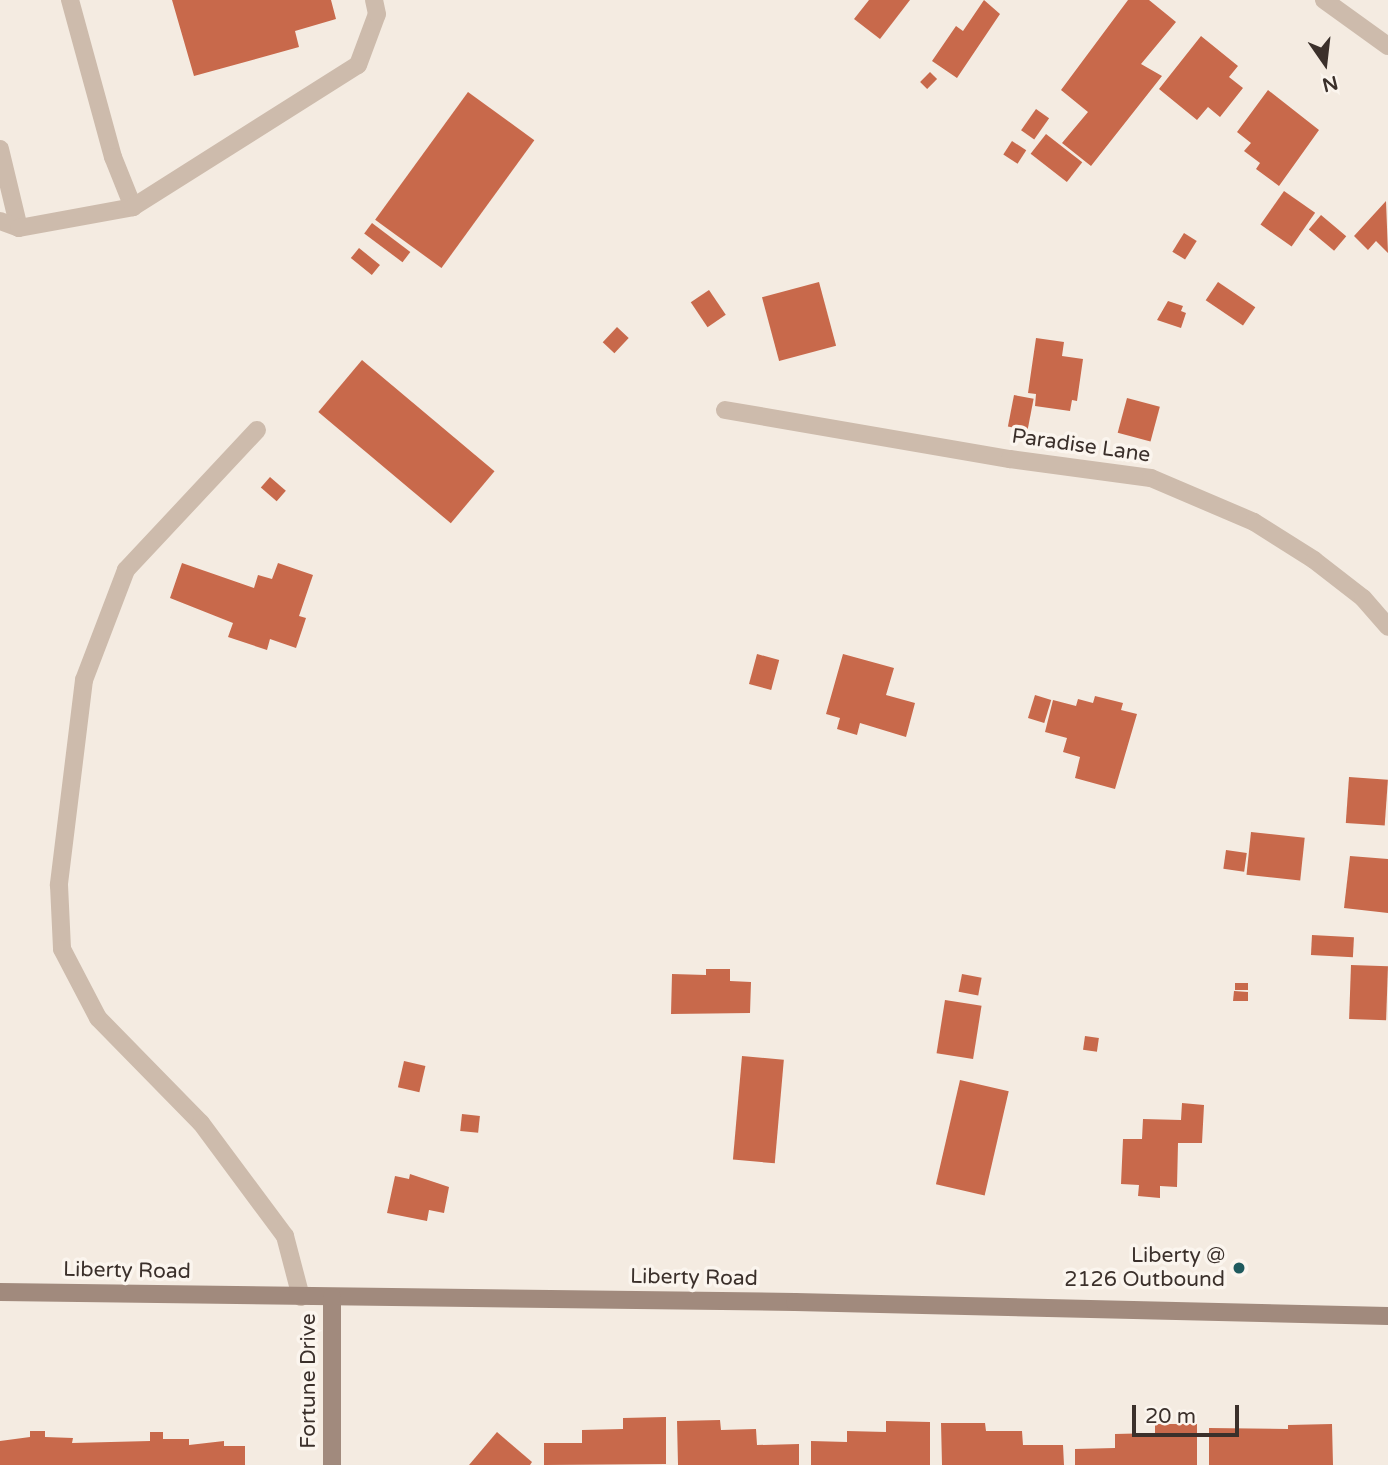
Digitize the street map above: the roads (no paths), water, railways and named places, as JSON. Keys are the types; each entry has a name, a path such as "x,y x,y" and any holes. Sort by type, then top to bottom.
{"main road":[{"name":"Liberty Road","path":"0,1292 1388,1316"},
{"name":"Fortune Drive","path":"332,1297 332,1465"}],"street":[{"path":"70,0 113,157 133,207"},
{"path":"0,221 19,228 133,207 358,65 377,14 374,0"},
{"path":"1324,0 1388,46"},
{"path":"0,149 19,228"},
{"name":"Paradise Lane","path":"725,410 1010,459 1151,478 1254,522 1304,553 1363,598 1388,627"},
{"path":"257,430 125,570 84,680 59,885 62,949 98,1018 201,1122 285,1236 301,1297"}],"place":[{"name":"Liberty @ 2126 Outbound","path":"1239,1268"}]}
